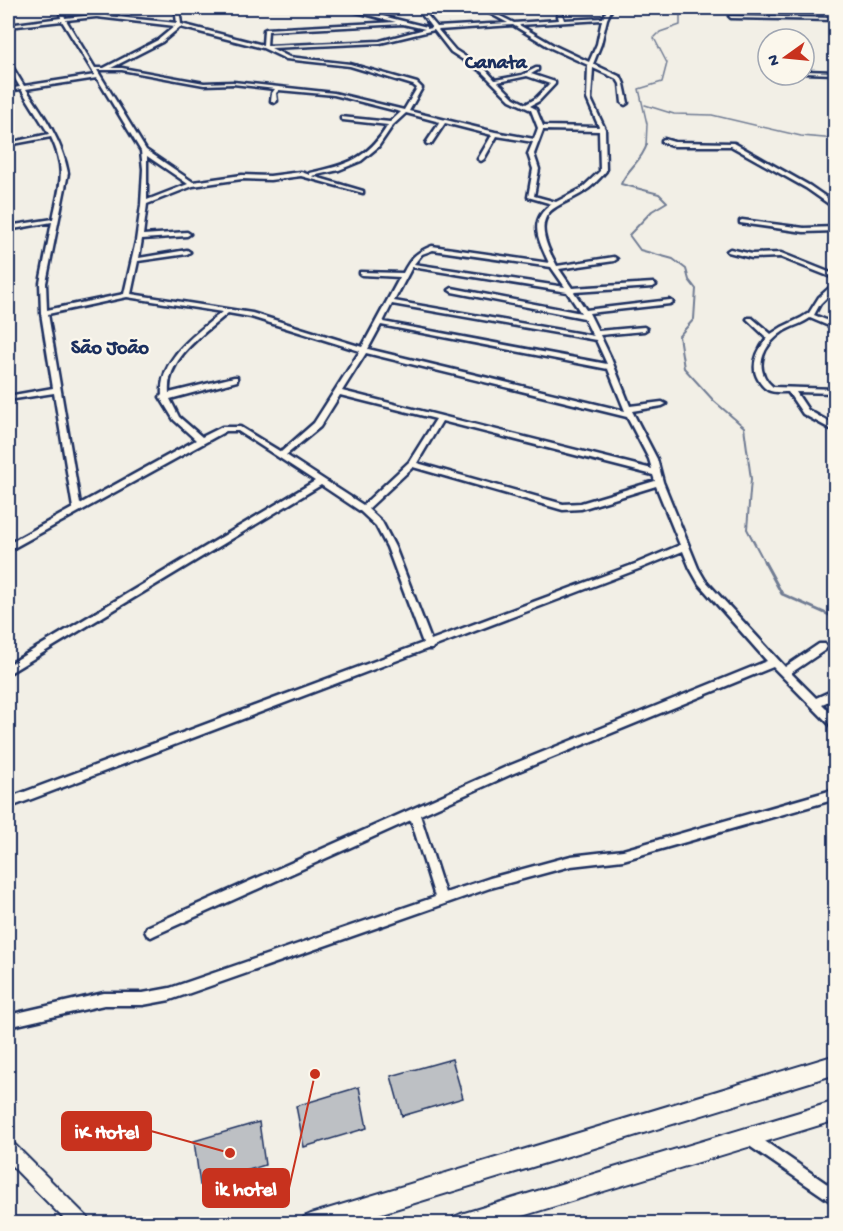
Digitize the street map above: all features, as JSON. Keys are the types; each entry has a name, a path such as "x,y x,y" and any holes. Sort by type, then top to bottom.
{"main road":[{"path":"311,1224 836,1064"},
{"path":"461,1224 836,1110"}],"street":[{"path":"61,8 63,18 144,151 192,184"},
{"path":"98,16 125,9 160,8"},
{"path":"177,8 179,25"},
{"path":"347,8 431,29"},
{"path":"419,8 453,51 496,81 512,99 536,114 541,128 531,154 536,174 531,197 557,204"},
{"path":"482,8 553,47 619,78 622,96 626,103"},
{"path":"558,8 562,22"},
{"path":"610,8 591,63 589,99 602,129 603,171 583,190 543,214 540,223 542,241 597,336 629,412 653,459 658,478 694,568 702,582 774,662 836,725"},
{"path":"9,25 98,16 179,25 265,47 288,58 350,65 415,84 420,88 406,111 391,124 380,143 368,156 338,170 306,175 242,177 192,184 144,202"},
{"path":"731,17 836,19"},
{"path":"265,47 380,42 437,28 605,19"},
{"path":"265,47 266,30 401,23"},
{"path":"104,69 155,44 179,25"},
{"path":"8,64 62,154 65,173 43,283 44,313 77,510"},
{"path":"95,69 132,70 204,84 233,83 349,97 443,122 535,141"},
{"path":"496,81 527,74 536,69"},
{"path":"816,72 836,73"},
{"path":"526,106 537,100 553,84 527,74"},
{"path":"8,90 99,76"},
{"path":"273,101 274,93 278,88"},
{"path":"343,117 391,124"},
{"path":"429,142 443,122"},
{"path":"541,128 602,129"},
{"path":"481,159 495,134"},
{"path":"8,144 52,135"},
{"path":"664,141 674,144 732,144 808,187 836,207"},
{"path":"127,295 144,202 146,169 144,151"},
{"path":"306,175 361,192"},
{"path":"8,228 56,220"},
{"path":"742,222 804,230 836,229"},
{"path":"139,237 187,234"},
{"path":"282,455 317,425 364,350 410,265 420,253 432,248 555,266 614,259"},
{"path":"730,251 752,256 781,255 836,277"},
{"path":"135,260 187,252"},
{"path":"410,265 570,290 653,285"},
{"path":"362,273 405,275"},
{"path":"836,284 817,303 815,311 810,316 783,329 772,339 759,355 758,373 771,389 836,391"},
{"path":"452,290 586,314 670,302"},
{"path":"44,313 127,295 252,315 364,350 629,412 662,404"},
{"path":"391,302 597,336 644,329"},
{"path":"201,441 174,416 164,397 162,386 166,373 177,358 227,311"},
{"path":"810,316 836,327"},
{"path":"750,319 772,339"},
{"path":"379,323 611,367"},
{"path":"164,397 234,379"},
{"path":"8,398 56,390"},
{"path":"791,390 807,415 836,430"},
{"path":"338,392 658,478"},
{"path":"363,509 412,464 440,418"},
{"path":"8,548 201,441 225,429 240,429 363,509 379,524 391,547 429,646"},
{"path":"412,464 563,507 581,506 658,478"},
{"path":"8,669 320,482"},
{"path":"8,803 429,646 687,546"},
{"path":"784,672 822,647"},
{"path":"151,931 510,770 774,662"},
{"path":"814,704 836,693"},
{"path":"8,1021 104,999 143,999 170,994 441,898 571,861 623,855 836,794"},
{"path":"414,812 441,898"},
{"path":"750,1138 836,1198"},
{"path":"8,1150 81,1224"}],"building":[{"path":"452,1059 463,1098 402,1116 391,1076"},
{"path":"359,1087 367,1128 304,1147 296,1106"},
{"path":"259,1122 265,1165 200,1185 194,1141"}],"waterway":[{"path":"646,146 647,124 639,89 662,82 667,63 654,38 660,32 680,25 680,8"},
{"path":"645,105 674,114 712,115 801,136 836,139"},
{"path":"647,144 642,155 621,184 659,194 667,202 652,211 629,235 640,250 673,259 686,269 689,280 696,289 694,319 679,336 684,368 714,401 744,427 751,479 747,529 765,563"},
{"path":"764,561 782,594 836,618"}],"place":[{"name":"ik hotel","path":"315,1074"},
{"name":"iK Hotel","path":"230,1153"}],"district":[{"name":"Canata","path":"496,61"},
{"name":"São João","path":"110,346"}]}
